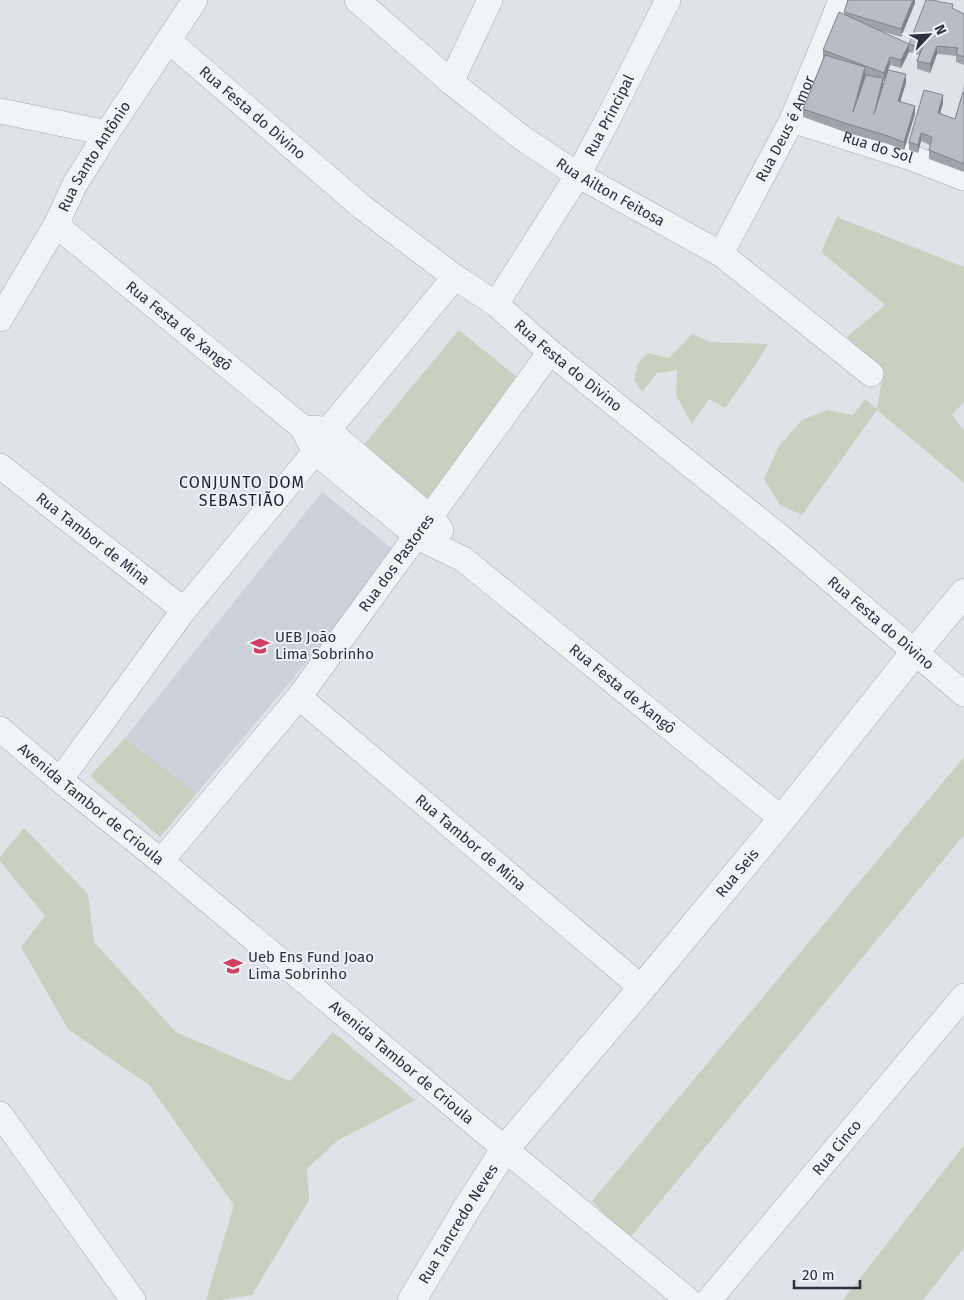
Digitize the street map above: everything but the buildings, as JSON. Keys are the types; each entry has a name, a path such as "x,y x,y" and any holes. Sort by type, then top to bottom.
{"street":[{"name":"Rua Santo Antônio","path":"0,319 56,225 75,184 107,132 195,0"},
{"name":"Rua Ailton Feitosa","path":"357,0 451,82 522,138 578,175 721,254 871,374"},
{"path":"451,82 490,0"},
{"name":"Rua Principal","path":"496,304 578,175 668,0"},
{"name":"Rua Deus é Amor","path":"721,254 792,120 826,41 841,0"},
{"name":"Rua Festa do Divino","path":"169,41 362,207 456,277 496,304 550,352 784,540 964,694"},
{"path":"0,111 107,132"},
{"name":"Rua do Sol","path":"792,120 912,158 964,178"},
{"name":"Rua Festa de Xangô","path":"56,225 302,427 315,452 415,536 463,559"},
{"path":"60,780 184,610 315,452 328,430 456,277"},
{"name":"Rua dos Pastores","path":"161,861 299,697 550,352"},
{"path":"302,427 328,430"},
{"name":"Rua Festa de Xangô","path":"328,430 430,516 463,559 782,819"},
{"name":"Rua Tambor de Mina","path":"0,466 184,610"},
{"name":"Rua Seis","path":"505,1149 782,819 914,652 964,593"},
{"name":"Rua Tambor de Mina","path":"299,697 642,988"},
{"name":"Avenida Tambor de Crioula","path":"0,729 688,1300"},
{"name":"Rua Cinco","path":"709,1300 964,996"},
{"path":"0,1114 133,1300"},
{"name":"Rua Tancredo Neves","path":"412,1300 505,1149"}],"shaded area":[{"name":"UEB João Lima Sobrinho","path":"322,492 398,553 197,793 125,738"}],"green space":[{"path":"837,217 964,267 964,402 952,415 964,430 964,483 877,410 802,515 780,505 764,479 779,446 802,420 827,410 853,415 865,399 877,409 883,372 847,337 885,305 821,252"},
{"path":"459,330 528,386 427,509 361,448"},
{"path":"692,334 710,342 768,344 725,408 709,399 692,424 676,395 677,370 657,373 642,392 634,380 638,363 648,353 669,358"},
{"path":"125,738 197,793 160,837 90,776"},
{"path":"964,757 964,835 629,1239 592,1201"},
{"path":"24,828 88,894 94,942 176,1032 290,1081 333,1032 415,1100 337,1141 307,1169 309,1200 252,1295 221,1300 206,1300 234,1205 149,1085 68,1029 21,947 45,916 0,861 0,857"},
{"path":"964,1145 964,1248 923,1300 843,1300"}],"place":[{"name":"UEB João Lima Sobrinho","path":"260,646"},
{"name":"Ueb Ens Fund Joao Lima Sobrinho","path":"233,966"}],"district":[{"name":"CONJUNTO DOM SEBASTIÃO","path":"242,491"}]}
